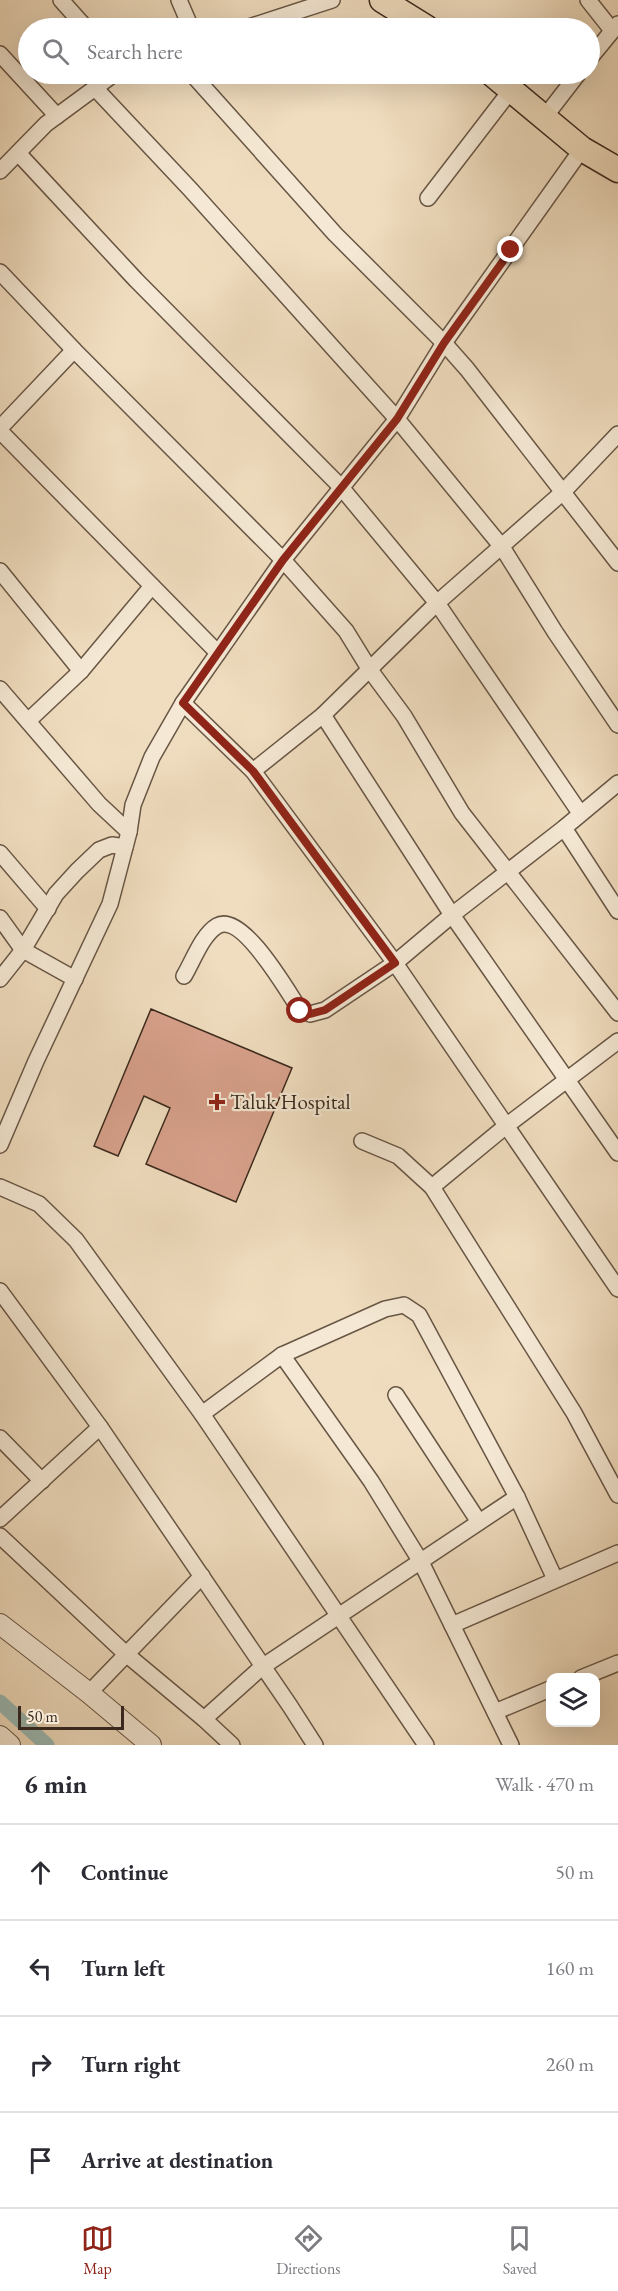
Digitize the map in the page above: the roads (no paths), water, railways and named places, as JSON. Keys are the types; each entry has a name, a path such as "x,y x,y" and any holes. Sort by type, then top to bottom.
{"main road":[{"path":"382,0 411,18"},
{"path":"504,84 582,149 618,170"}],"street":[{"path":"61,0 77,18"},
{"path":"179,0 187,18"},
{"path":"277,18 332,0"},
{"path":"588,0 615,26 600,45"},
{"path":"0,54 18,74"},
{"path":"28,84 57,116"},
{"path":"0,171 57,116 100,84"},
{"path":"201,84 335,234 444,343 618,563"},
{"path":"544,118 570,84"},
{"path":"95,88 198,197 397,419 502,547 555,632 618,725"},
{"path":"428,198 511,90"},
{"path":"0,1145 36,1061 110,904 134,805 152,758 183,703 283,560 340,486 397,419 444,343 582,149"},
{"path":"18,153 136,280 340,486 437,603 580,813"},
{"path":"0,272 74,350 283,560 346,631 370,670 404,716 462,813 618,1013"},
{"path":"74,350 0,430 218,653"},
{"path":"253,771 323,715 437,603 563,492 618,434"},
{"path":"0,571 81,671"},
{"path":"28,721 81,671 152,586"},
{"path":"0,689 99,804 129,831"},
{"path":"183,703 253,771 395,963 618,1289"},
{"path":"323,715 452,915 618,1153"},
{"path":"184,976 209,933 224,923 244,933 300,1011 310,1014 325,1010 395,963 618,783"},
{"path":"564,828 618,911"},
{"path":"0,979 23,950 56,894 99,850 112,845 125,847"},
{"path":"0,853 48,909"},
{"path":"0,918 23,950 75,979"},
{"path":"432,1187 506,1126 618,1041"},
{"path":"362,1141 398,1156 432,1187 574,1413 618,1495"},
{"path":"0,1186 39,1204 76,1240 202,1414 426,1745"},
{"path":"0,1291 100,1427 315,1745"},
{"path":"202,1414 282,1354 396,1305 404,1305 413,1309 419,1315 517,1497 555,1579"},
{"path":"282,1354 371,1481 420,1562 510,1745"},
{"path":"396,1395 479,1522"},
{"path":"0,1519 100,1427"},
{"path":"0,1438 42,1481"},
{"path":"204,1719 262,1667 517,1497"},
{"path":"0,1536 126,1654 232,1745"},
{"path":"452,1625 618,1553"},
{"path":"89,1693 202,1576"},
{"path":"0,1624 89,1693 151,1745"},
{"path":"591,1673 618,1663"},
{"path":"495,1712 546,1691"},
{"path":"0,1736 10,1745"}],"waterway":[{"path":"0,1702 47,1745"}],"place":[{"name":"Taluk Hospital","path":"217,1102"}]}
